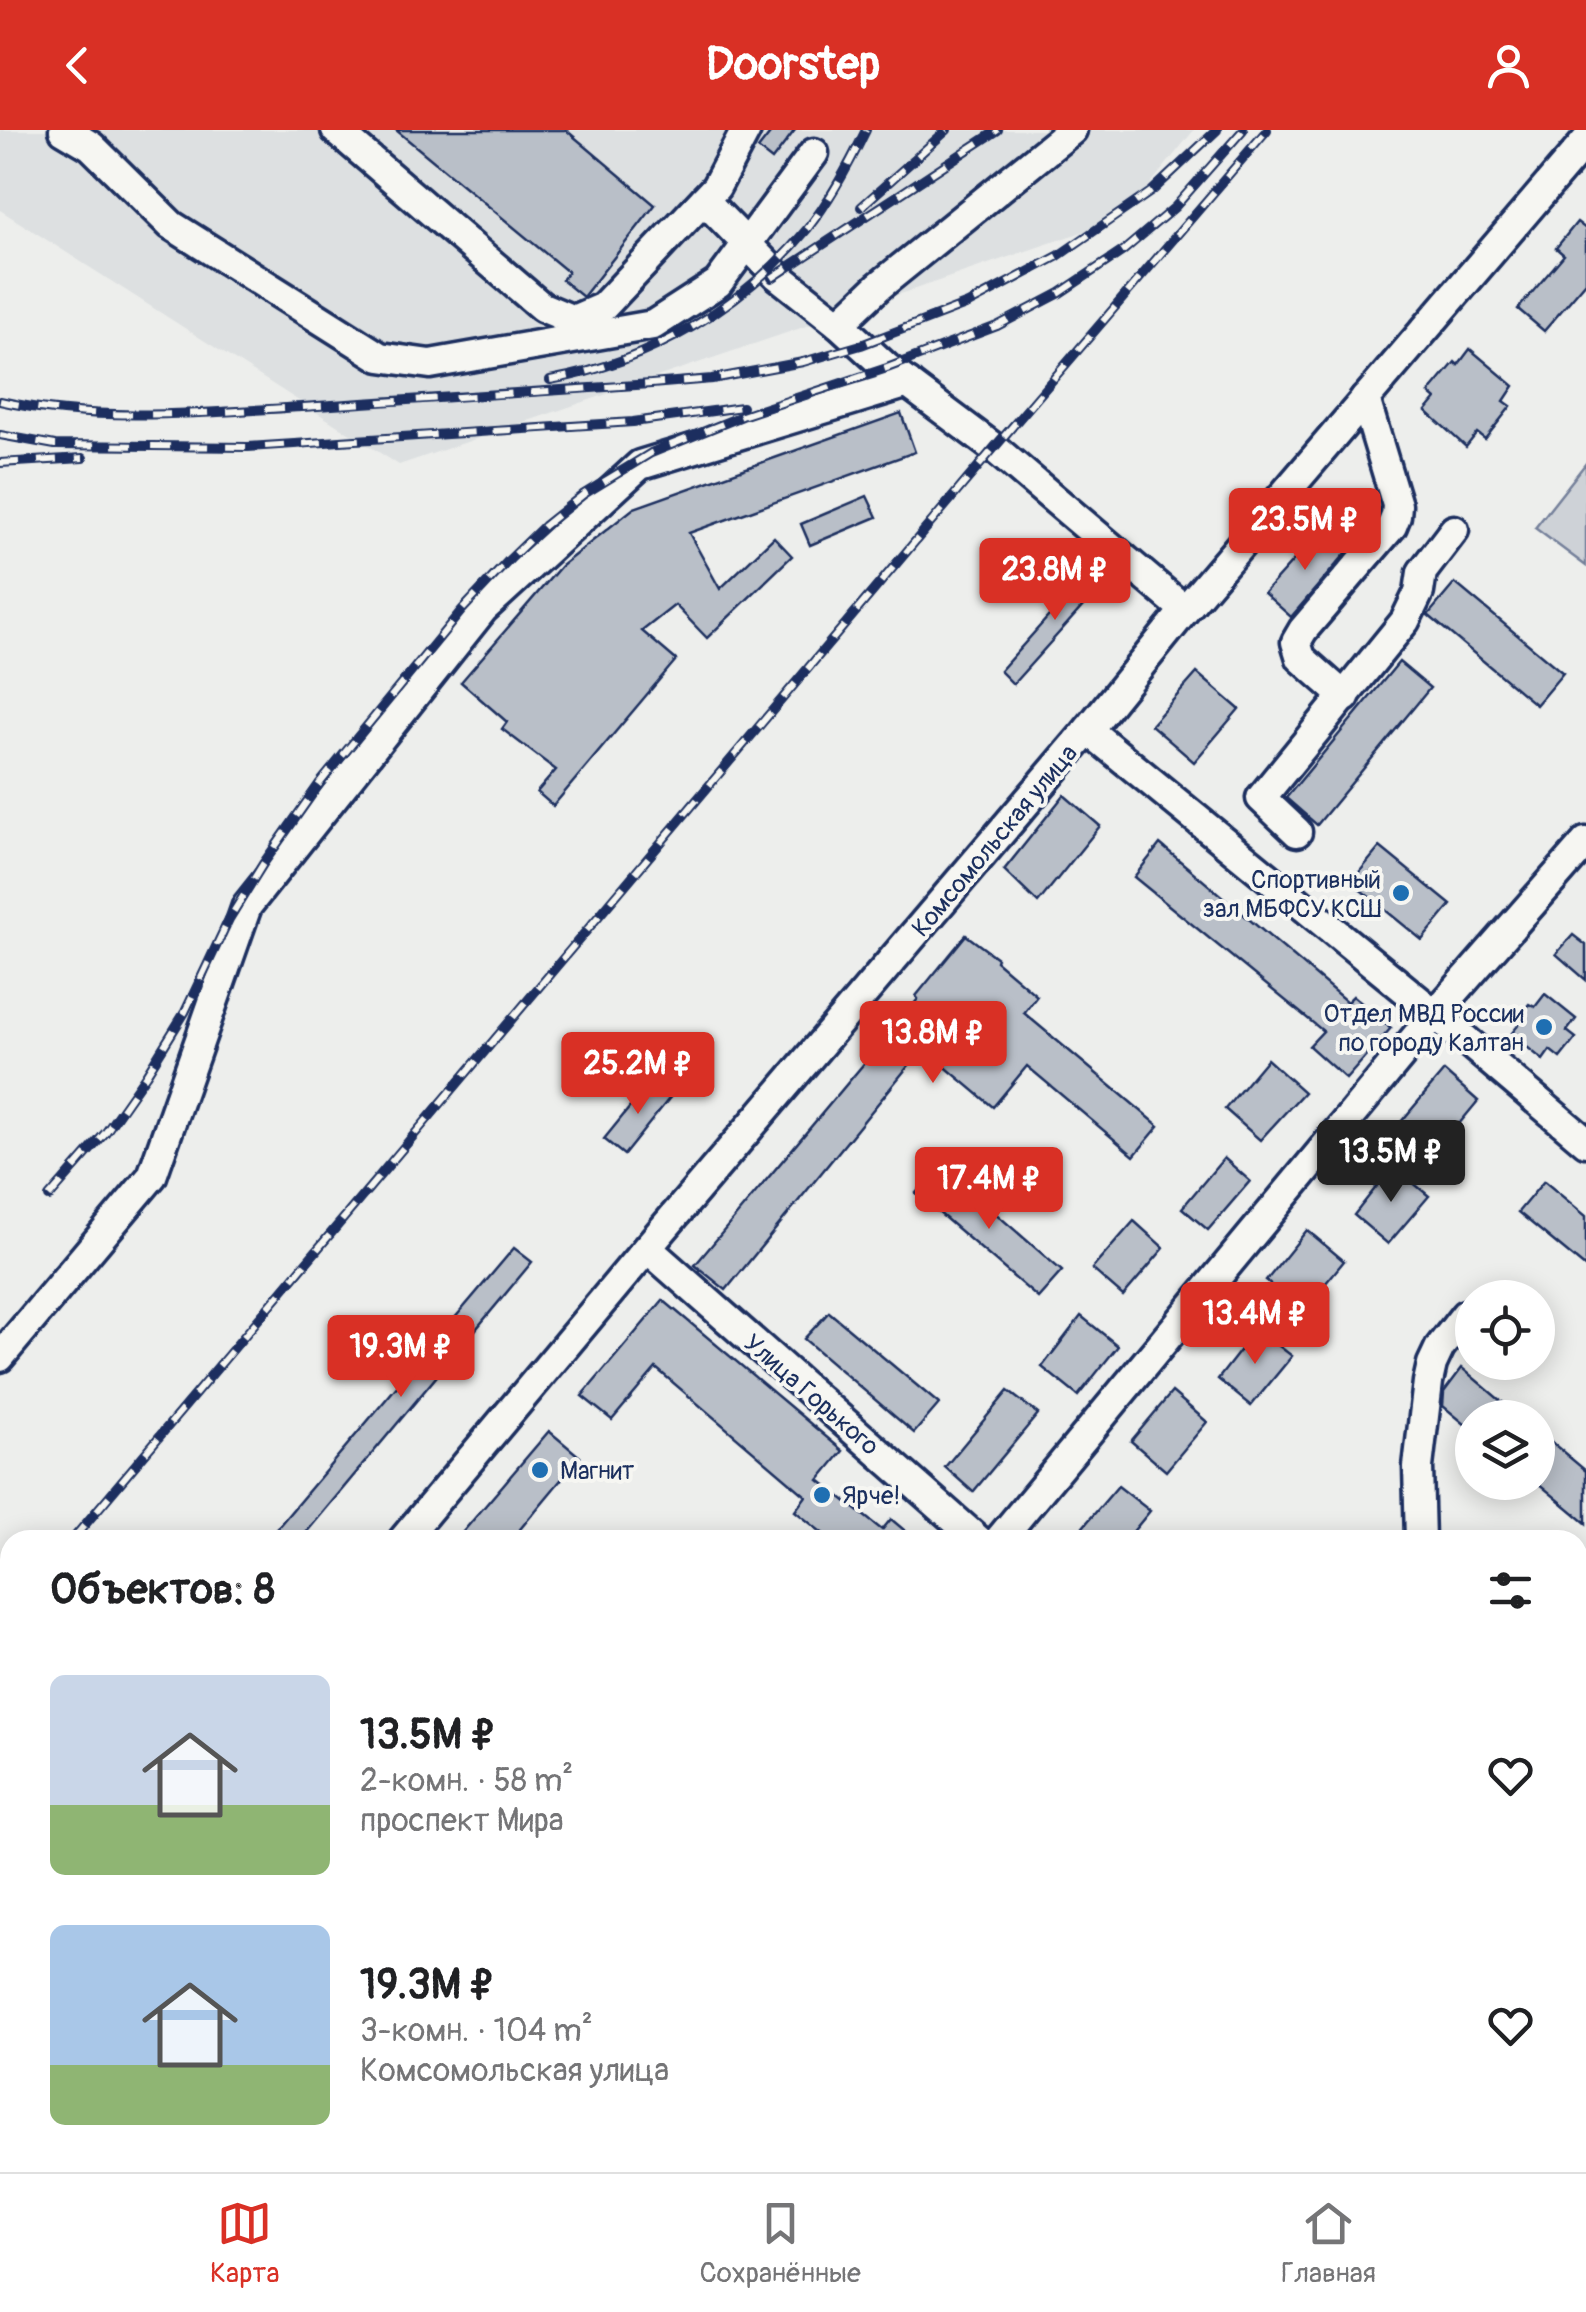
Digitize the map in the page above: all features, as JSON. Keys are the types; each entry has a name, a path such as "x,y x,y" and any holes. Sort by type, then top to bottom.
{"street":[{"path":"64,130 91,146 171,226 380,357 430,364 653,325 718,283 814,153"},
{"path":"336,130 542,307 573,320 603,307 716,188 746,130"},
{"path":"839,324 878,286 1072,130"},
{"name":"Комсомольская улица","path":"410,1530 1088,730 1185,610 1586,141"},
{"path":"704,200 777,275 887,368 994,448 1185,610"},
{"path":"0,1357 152,1176 247,906 483,609 640,465 908,383"},
{"path":"1345,697 1301,658 1296,642 1383,538 1396,516 1397,505 1365,399"},
{"path":"1297,832 1260,798 1405,621 1419,592 1422,572 1454,530"},
{"path":"1088,730 1584,1136"},
{"path":"1006,1530 1435,1014 1586,842"},
{"name":"Улица Горького","path":"646,1248 967,1530"},
{"path":"1420,1530 1418,1467 1428,1382 1440,1347 1455,1327"}],"shaded area":[{"path":"0,130 1194,130 1123,218 399,465 0,210"},
{"path":"1586,463 1586,566 1535,528"}],"building":[{"path":"396,130 566,130 655,205 583,297 562,280 568,272"},
{"path":"773,130 795,130 772,160 758,149"},
{"path":"1577,222 1586,229 1586,282 1544,331 1518,309 1564,255 1556,248"},
{"path":"1470,349 1514,386 1504,401 1511,406 1485,439 1477,433 1466,447 1426,411 1436,399 1429,393"},
{"path":"901,413 915,452 689,533 720,589 774,537 792,556 707,638 675,605 642,631 676,660 553,806 537,792 556,770 502,729 507,722 461,682 561,566 634,508"},
{"path":"867,496 877,517 810,545 801,524"},
{"path":"1321,530 1347,552 1291,617 1264,593"},
{"path":"1096,563 1110,576 1013,684 1000,671"},
{"path":"1455,583 1563,673 1536,705 1428,615"},
{"path":"1399,662 1430,688 1317,825 1286,798"},
{"path":"1197,673 1239,709 1194,762 1151,725"},
{"path":"1064,795 1100,826 1038,903 1004,870"},
{"path":"1160,844 1347,1002 1353,996 1391,1028 1346,1079 1309,1046 1323,1031 1134,877"},
{"name":"Спортивный зал МБФСУ КСШ","path":"1380,847 1451,905 1422,940 1351,882"},
{"path":"966,935 1037,996 1024,1013 1159,1126 1134,1156 1027,1066 993,1107 923,1048 726,1290 695,1265 918,999 916,996"},
{"path":"1573,935 1586,945 1586,980 1556,954"},
{"name":"Отдел МВД России по городу Калтан","path":"1545,994 1576,1019 1567,1031 1576,1038 1560,1058 1550,1050 1543,1060 1511,1034 1529,1004 1535,1007"},
{"path":"1267,1059 1304,1092 1260,1140 1225,1109"},
{"path":"1444,1071 1478,1101 1435,1153 1401,1122"},
{"path":"652,1080 672,1095 624,1155 604,1139"},
{"path":"1224,1158 1250,1181 1208,1230 1182,1208"},
{"path":"940,1165 1062,1271 1038,1298 916,1193"},
{"path":"1393,1166 1429,1196 1388,1244 1354,1215"},
{"path":"1544,1181 1586,1216 1586,1268 1518,1212"},
{"path":"1134,1221 1164,1248 1123,1296 1092,1269"},
{"path":"1307,1230 1344,1261 1302,1312 1266,1281"},
{"path":"514,1248 532,1262 308,1530 275,1530"},
{"path":"663,1300 843,1451 819,1480 882,1530 819,1530 795,1511 806,1496 656,1368 612,1420 582,1396"},
{"path":"829,1312 939,1404 914,1433 804,1339"},
{"path":"1081,1316 1118,1346 1078,1396 1042,1367"},
{"path":"1257,1329 1292,1356 1251,1406 1218,1379"},
{"path":"1455,1377 1476,1380 1500,1400 1455,1400 1455,1416 1443,1406 1444,1392"},
{"path":"1008,1391 1038,1414 973,1492 945,1467"},
{"path":"1172,1392 1207,1422 1166,1471 1131,1441"},
{"path":"549,1431 580,1457 519,1530 465,1530"},
{"path":"1555,1445 1586,1471 1586,1523 1555,1497"},
{"path":"1118,1486 1150,1511 1134,1530 1081,1530"},
{"path":"891,1519 904,1530 882,1530"}],"railway":[{"path":"550,380 587,372 658,345 692,327 754,283 808,228 840,181 866,130"},
{"path":"861,207 947,130"},
{"path":"772,278 998,130"},
{"path":"0,401 75,412 189,414 712,379 803,362 861,345 968,304 1058,256 1152,191 1217,130"},
{"path":"49,1197 106,1132 146,1075 185,1012 229,919 320,783 462,610 544,526 584,494 651,453 742,416 997,326 1060,293 1123,251 1175,207 1243,130"},
{"path":"80,1530 1267,130"},
{"path":"0,435 55,445 248,447 633,422 742,407"},
{"path":"0,463 83,458"}],"place":[{"name":"Спортивный зал МБФСУ КСШ","path":"1401,893"},
{"name":"Отдел МВД России по городу Калтан","path":"1544,1027"},
{"name":"Магнит","path":"540,1470"},
{"name":"Ярче!","path":"822,1495"}]}
